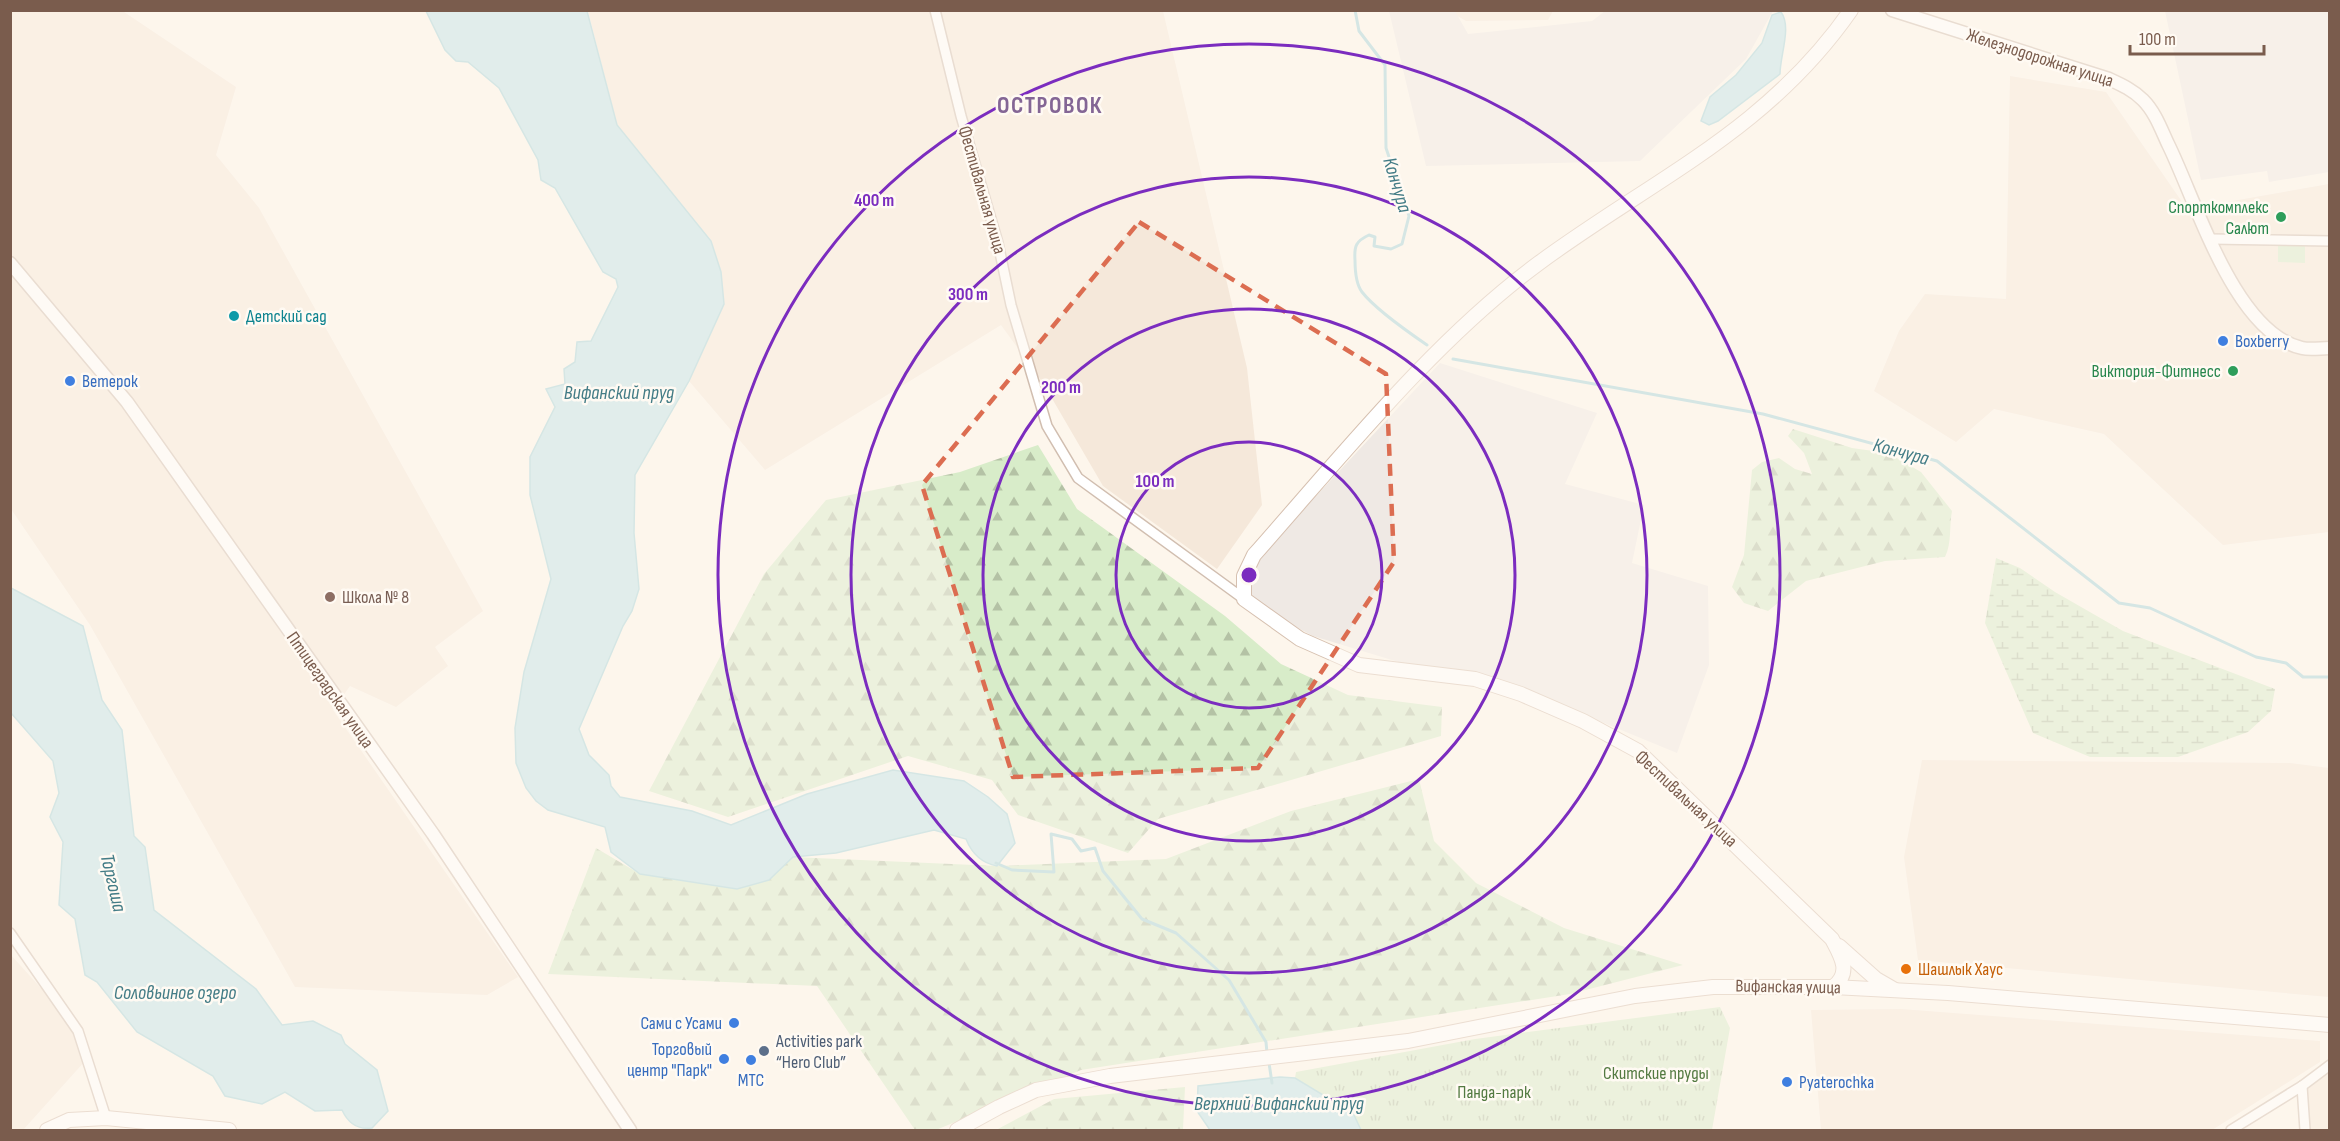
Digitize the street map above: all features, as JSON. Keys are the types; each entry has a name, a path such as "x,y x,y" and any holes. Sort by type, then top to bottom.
{"main road":[{"path":"1244,599 1244,576 1254,555 1458,332 1539,263 1713,148 1778,96 1802,73 1851,10"},
{"name":"Фестивальная улица","path":"1244,599 1300,639 1359,665 1475,679 1521,693 1583,721 1638,752 1832,939 1843,958 1844,970 1841,981 1833,987"},
{"path":"1832,939 1876,979 1899,992"},
{"name":"Вифанская улица","path":"957,1131 999,1107 1036,1090 1110,1076 1408,1041 1635,996 1742,985 1833,987 1973,995 2330,1025"},
{"path":"47,1131 69,1120 106,1118 229,1131"}],"street":[{"name":"Фестивальная улица","path":"935,10 961,116 998,243 1014,316 1047,426 1078,478 1244,599"},
{"name":"Железнодорожная улица","path":"1892,10 2109,79 2130,88 2145,102 2158,122 2230,279 2259,322 2284,341 2302,348 2330,348"},
{"path":"2211,239 2330,241"},
{"name":"Птицеградская улица","path":"10,263 118,389 433,834 630,1131"},
{"path":"10,933 78,1031 106,1118"},
{"path":"2231,1131 2302,1086 2330,1065"},
{"path":"2302,1086 2305,1131"}],"highlighted area":[{"path":"1139,222 1386,374 1394,562 1258,768 1013,777 922,485"}],"shaded area":[{"path":"121,10 236,87 216,155 259,208 483,611 435,647 448,666 396,707 350,686 333,710 518,977 487,995 295,987 90,625 11,509 10,11"},
{"path":"588,11 1163,11 1247,368 1262,505 1217,569 1103,486 1043,383 1001,325 765,470 689,381 724,304 721,272 711,241 617,125"},
{"path":"1389,11 1455,11 1468,34 1592,21 1605,11 1773,11 1746,59 1640,161 1426,166"},
{"path":"1449,11 1553,11 1548,20 1466,21"},
{"path":"2165,11 2329,11 2329,172 2269,182 2267,171 2201,180"},
{"path":"2010,76 2106,92 2187,209 2329,184 2329,532 2223,545 2104,434 1994,409 1956,442 1874,391 1899,331 1925,294 2006,299"},
{"path":"1440,363 1597,413 1565,484 1644,505 1632,563 1708,586 1709,665 1677,753 1495,678 1405,664 1313,636 1244,599 1259,557"},
{"path":"1922,760 2290,763 2329,768 2329,997 1918,960 1904,857"},
{"path":"10,954 68,1018 85,1061 23,1130 11,1130"},
{"path":"1901,1009 2320,1041 2320,1062 2212,1130 1821,1130 1811,1010"},
{"path":"2329,1072 2329,1130 2301,1130 2300,1095"}],"green space":[{"path":"2278,244 2305,245 2305,263 2278,262"},
{"path":"1793,429 1852,448 1888,453 1921,472 1952,511 1949,546 1945,557 1885,561 1806,581 1768,611 1744,603 1732,587 1744,555 1752,470 1762,462 1779,458 1795,469 1812,474 1804,453 1788,436"},
{"path":"1038,445 1077,509 1225,616 1281,664 1348,695 1442,707 1441,736 1158,819 1128,853 1018,815 992,780 908,756 728,817 649,791 764,574 826,500 960,472"},
{"path":"1996,558 2020,568 2055,592 2123,631 2275,689 2271,711 2248,732 2178,757 2090,757 2033,733 1985,623"},
{"path":"1419,779 1434,841 1476,883 1564,928 1683,965 1570,994 1081,1070 936,1130 915,1130 817,986 548,974 596,848 640,874 737,889 793,857 997,866 1166,859 1291,811"},
{"name":"Скитские пруды","path":"1720,1007 1730,1028 1712,1130 1361,1130 1353,1113 1295,1078 1296,1072 1475,1039"},
{"path":"1185,1087 1183,1130 996,1130 1054,1099"}],"water":[{"name":"Вифанский пруд","path":"426,11 587,11 617,125 711,241 721,272 724,304 689,381 635,475 634,533 639,589 632,611 623,626 579,729 589,755 609,775 611,786 620,797 692,811 731,825 807,794 893,770 964,781 988,797 1007,814 1015,843 997,866 986,863 978,857 966,839 934,830 836,853 793,857 769,880 737,889 640,874 611,852 605,827 548,810 536,801 526,788 516,763 515,728 524,672 551,579 530,495 530,457 555,407 546,389 565,384 564,369 575,362 577,342 591,341 618,287 616,279 603,272 555,188 541,180 538,160 499,88 468,62 456,61 445,50"},
{"path":"1781,12 1786,33 1780,74 1718,121 1709,125 1701,121 1710,97 1736,75 1762,43 1772,15"},
{"name":"Соловьиное озеро","path":"11,588 83,626 102,700 122,730 134,836 145,847 154,910 256,989 282,1025 313,1021 341,1035 345,1044 377,1070 388,1111 372,1128 354,1125 342,1110 315,1111 285,1092 262,1104 225,1096 213,1076 137,1032 97,982 85,975 75,919 59,905 63,842 50,817 59,793 53,761 11,713"},
{"name":"Верхний Вифанский пруд","path":"1280,1077 1295,1078 1353,1113 1361,1130 1210,1130 1197,1111 1198,1086"}],"waterway":[{"name":"Кончура","path":"1355,10 1359,31 1385,65 1386,148 1409,216 1402,244 1391,249 1374,246 1375,237 1369,235 1361,239 1355,255 1357,281 1362,292 1375,306 1427,345"},
{"name":"Кончура","path":"1453,359 1763,414 1937,461 2119,603 2150,608 2256,657 2286,663 2303,677 2330,677"},
{"path":"996,863 1012,870 1054,872 1051,834 1072,839 1081,851 1095,848 1103,871 1142,919 1176,933 1229,980 1266,1042 1267,1053"},
{"path":"1269,1063 1272,1083"}],"place":[{"name":"Спорткомплекс Салют","path":"2281,217"},
{"name":"Детский сад","path":"234,316"},
{"name":"Boxberry","path":"2223,341"},
{"name":"Виктория-Фитнесс","path":"2233,371"},
{"name":"Ветерок","path":"70,381"},
{"name":"Школа № 8","path":"330,597"},
{"name":"Шашлык Хаус","path":"1906,969"},
{"name":"Сами с Усами","path":"734,1023"},
{"name":"Activities park “Hero Club”","path":"764,1051"},
{"name":"Торговый центр \"Парк\"","path":"724,1059"},
{"name":"МТС","path":"751,1060"},
{"name":"Pyaterochka","path":"1787,1082"}],"district":[{"name":"ОСТРОВОК","path":"1050,105"}],"water label":[{"name":"Торгоша","path":"113,883"}],"park label":[{"name":"Панда-парк","path":"1494,1092"}]}
